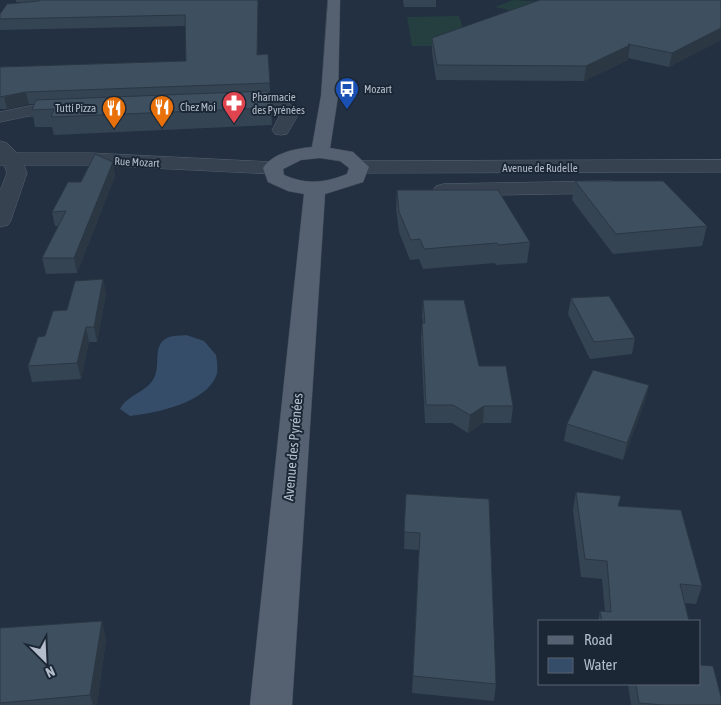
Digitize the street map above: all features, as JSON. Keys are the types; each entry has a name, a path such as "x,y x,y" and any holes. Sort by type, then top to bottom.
{"main road":[{"path":"320,152 329,87 334,0"},
{"path":"320,152 346,156 360,167 356,178 339,186 314,189 291,186 275,178 273,168 282,159 299,154 320,152"},
{"name":"Avenue des Pyrénées","path":"272,705 314,189"}],"street":[{"path":"212,104 269,101 284,107 288,117 281,130"},
{"path":"0,117 29,111 87,109"},
{"path":"0,220 17,173 4,155"},
{"name":"Rue Mozart","path":"4,155 273,168"},
{"name":"Avenue de Rudelle","path":"360,167 634,180 721,166"},
{"path":"443,190 634,180"}],"green space":[{"path":"513,0 544,2 518,12 495,7"},
{"path":"459,16 469,46 412,46 407,17"}],"water":[{"path":"186,335 204,341 216,355 217,374 211,384 192,399 166,409 130,416 120,409 123,404 151,383 156,373 158,350 162,341 171,336"}],"building":[{"path":"39,0 258,0 257,55 268,54 270,83 26,92 0,97 0,67 186,61 185,15 0,19 0,14 7,4"},
{"path":"540,0 721,0 721,28 672,53 628,44 630,45 586,66 437,65 432,38"},
{"path":"266,91 270,93 271,108 51,117 54,109 32,110 36,100"},
{"path":"95,154 113,162 74,258 42,258 66,211 52,212 68,182 81,182"},
{"path":"575,181 663,181 707,226 616,234"},
{"path":"397,190 498,190 530,242 424,249 420,239 411,240 399,212"},
{"path":"103,279 94,327 86,327 77,363 28,366 38,337 45,336 53,311 67,310 75,281"},
{"path":"609,296 635,338 594,342 571,298"},
{"path":"423,300 464,300 479,366 506,366 513,406 484,406 470,415 453,405 426,405 422,323 425,323"},
{"path":"593,370 649,385 627,443 567,424"},
{"path":"576,492 621,496 618,506 681,510 702,586 680,584 689,620 602,620 600,611 611,612 607,561 585,559"},
{"path":"406,494 489,499 496,684 413,676 420,533 404,532"},
{"path":"102,621 90,695 0,703 0,628"},
{"path":"701,665 713,666 721,697 721,705 639,703 636,685 701,685"}],"place":[{"name":"Mozart","path":"347,110"},
{"name":"Pharmacie des Pyrénées","path":"234,124"},
{"name":"Chez Moi","path":"162,128"},
{"name":"Tutti Pizza","path":"114,129"}]}
